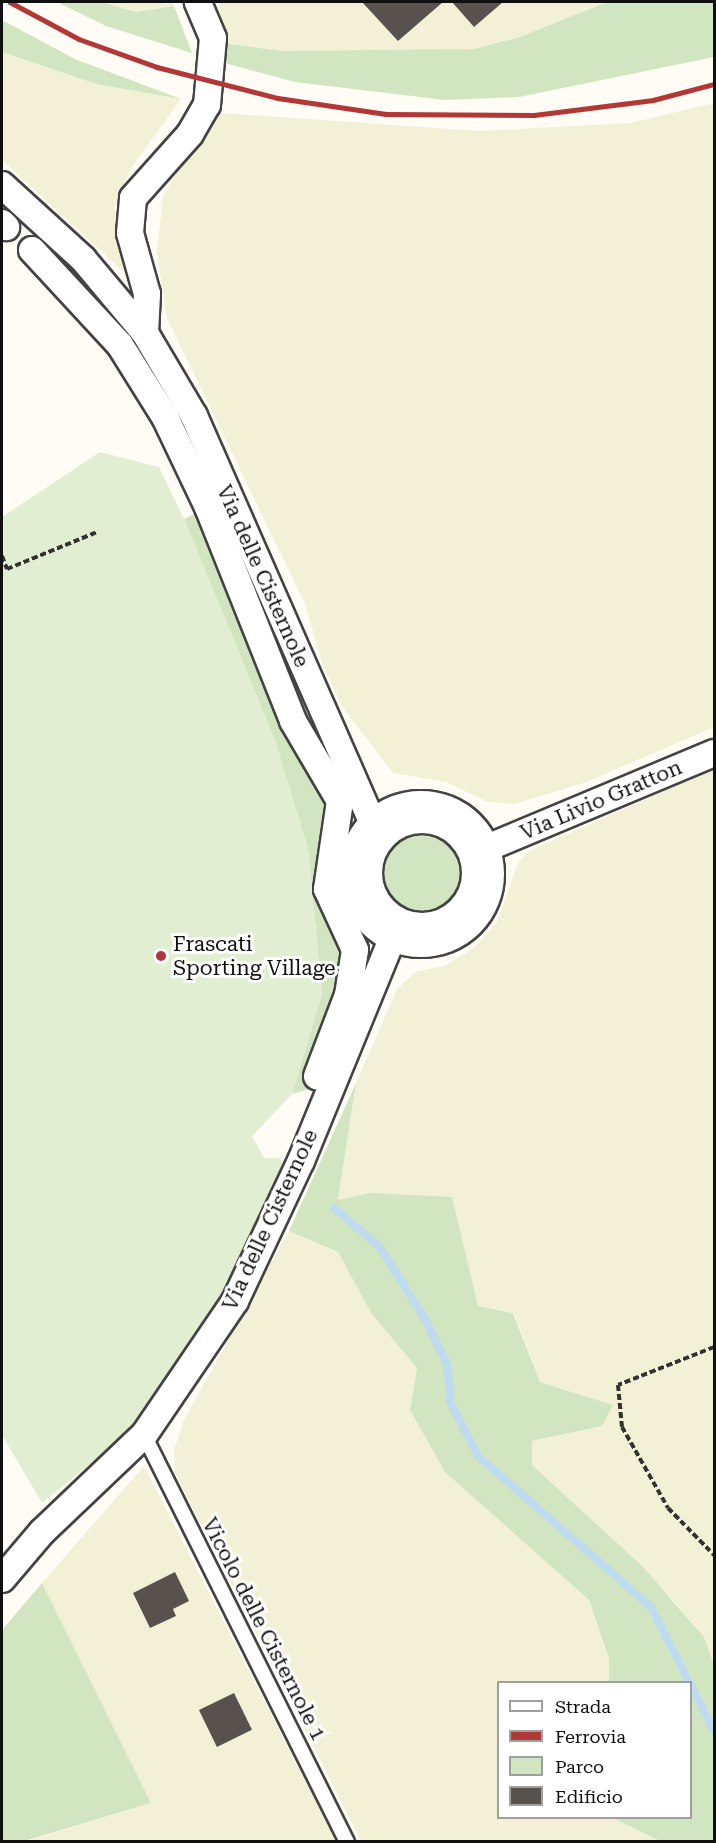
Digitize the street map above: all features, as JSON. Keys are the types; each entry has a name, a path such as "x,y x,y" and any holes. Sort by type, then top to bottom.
{"street":[{"path":"145,333 147,294 130,233 133,198 190,134 207,105 213,38 198,2"},
{"name":"Via delle Cisternole","path":"2,185 83,259 145,333 194,416 376,832"},
{"path":"32,250 120,345 160,408 208,507 293,721 340,801 327,889 356,950 348,995 317,1076"},
{"name":"Via Livio Gratton","path":"487,848 714,753"},
{"path":"414,804 447,808 470,823 487,848 489,895 461,933 432,944 393,938 361,912 350,878 355,846 414,804"},
{"path":"429,821 452,828 468,846 476,868 467,903 437,925 419,927 387,914 370,886 376,832 405,822 429,821"},
{"name":"Via delle Cisternole","path":"2,1579 42,1532 144,1435 235,1301 301,1161 393,938"}],"lane":[{"name":"Vicolo delle Cisternole 1","path":"144,1435 347,1842"}],"path":[{"path":"2,556 7,569 97,532"},
{"path":"714,1347 618,1385 622,1427 668,1508 714,1555"}],"green space":[{"path":"57,2 101,2 136,12 174,6 192,53 106,26"},
{"path":"101,2 172,2 174,6 136,12"},
{"path":"219,2 607,2 520,37 474,49 403,53 284,51 222,43"},
{"path":"607,2 714,2 714,57 519,97 445,100 295,82 217,61 222,43 284,51 474,49 520,37"},
{"path":"2,20 75,59 181,99 96,84 2,52"},
{"path":"2,52 96,84 181,99 131,168 114,208 125,273 2,160"},
{"path":"714,103 714,727 584,783 514,804 488,802 446,782 393,773 343,708 322,663 305,604 167,318 157,252 163,196 182,161 220,113 480,131 630,123"},
{"name":"Frascati Sporting Village","path":"100,452 159,467 184,519 275,741 308,849 322,993 292,1094 252,1136 264,1158 280,1158 284,1169 227,1286 143,1421 42,1503 2,1435 2,517"},
{"path":"208,507 327,775 327,866 351,936 317,1076 309,1089 292,1094 322,993 308,849 275,741 184,519"},
{"path":"714,769 714,1664 704,1637 673,1600 532,1465 532,1441 602,1426 613,1405 540,1382 514,1313 478,1306 469,1280 338,1201 356,1083 397,989 415,972 446,965 474,948 496,924 518,863 529,851"},
{"path":"422,820 442,824 460,835 471,853 475,873 471,893 460,911 442,922 422,926 402,922 384,911 373,893 369,873 373,853 384,835 402,824"},
{"path":"356,1083 338,1200 370,1193 452,1197 478,1306 513,1313 540,1382 613,1405 602,1426 532,1441 532,1465 643,1567 704,1637 714,1664 714,1841 660,1841 615,1819 692,1819 692,1681 609,1681 609,1658 589,1600 445,1472 410,1410 417,1368 371,1313 338,1252 289,1231"},
{"path":"289,1231 338,1252 371,1313 417,1368 410,1410 445,1472 589,1600 609,1658 609,1681 497,1681 497,1819 615,1819 660,1841 361,1841 175,1473 174,1450 184,1420"},
{"path":"144,1466 336,1841 25,1842 151,1803 42,1583"},
{"path":"42,1583 151,1803 25,1841 2,1841 2,1630"}],"building":[{"path":"362,2 443,2 398,41"},
{"path":"452,2 503,2 474,27"},
{"path":"175,1572 189,1601 173,1609 176,1616 150,1628 133,1593"},
{"path":"234,1693 252,1730 217,1747 199,1710"}],"waterway":[{"path":"334,1208 380,1247 426,1321 447,1364 450,1402 478,1456 651,1607 689,1681"},
{"path":"692,1688 714,1731"}],"railway":[{"path":"10,2 79,39 157,67 278,98 386,114 534,115 653,100 714,84"}],"place":[{"name":"Frascati Sporting Village","path":"161,956"}]}
